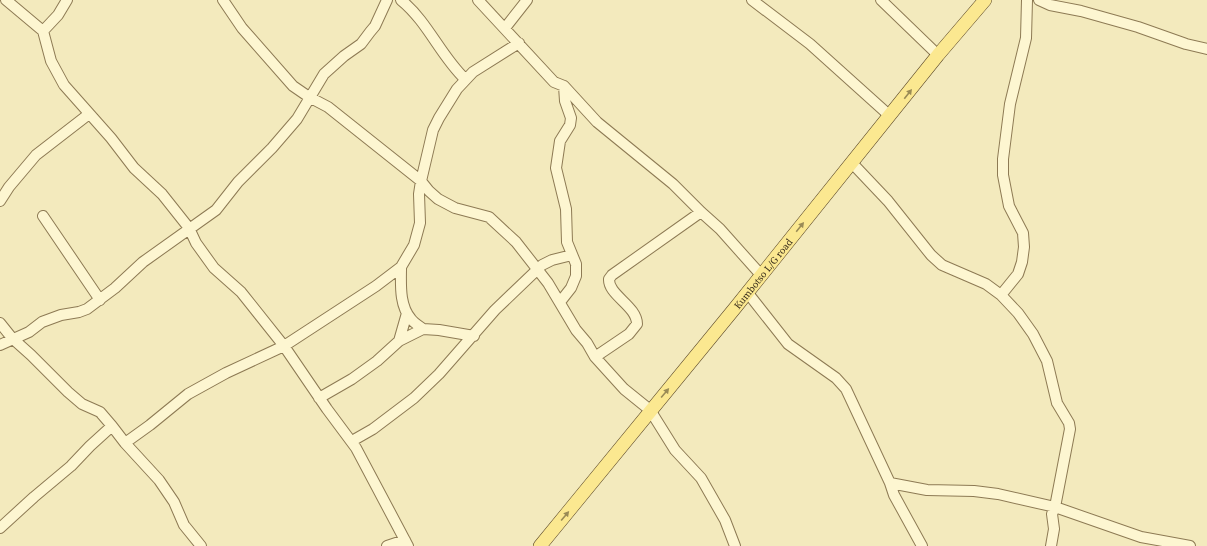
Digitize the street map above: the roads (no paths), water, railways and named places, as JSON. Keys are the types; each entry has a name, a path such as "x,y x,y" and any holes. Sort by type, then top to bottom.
{"main road":[{"name":"Kumbotso L/G road","path":"540,546 938,55 985,0"}],"street":[{"path":"6,0 43,31 50,61 64,85 134,168 162,194 189,228 196,243 214,268 240,292 284,346 319,398 352,441 407,543 387,546"},
{"path":"43,31 58,15 67,0"},
{"path":"224,0 242,28 293,86 309,97 328,107 420,181 438,199 461,210 489,217 516,242 548,283 576,330 587,343 595,357 624,389 650,410 675,450 701,478 725,520 735,546"},
{"path":"0,345 12,338 29,332 42,322 83,310 100,300 143,262 216,210 238,182 272,148 297,119 324,74 344,56 361,44 375,26 386,0"},
{"path":"401,0 417,15 429,30 449,61 465,79"},
{"path":"478,0 554,82 564,86 597,122 672,184 720,229 761,275"},
{"path":"505,28 527,0"},
{"path":"752,0 810,44 890,116"},
{"path":"881,0 938,55"},
{"path":"1001,295 1018,274 1022,262 1024,247 1023,233 1009,206 1003,175 1003,159 1010,104 1026,38 1027,0"},
{"path":"1039,0 1050,5 1081,11 1138,27 1186,44 1207,49"},
{"path":"125,443 194,391 248,362 284,346 376,286 401,267 414,246 420,223 420,181 433,130 457,89 465,79 473,72 519,43"},
{"path":"560,302 571,288 576,276 576,264 567,242 566,209 556,168 560,141 570,125 571,118 565,101 564,86"},
{"path":"0,201 9,187 36,155 89,114"},
{"path":"852,163 888,201 931,255 942,265 986,284 1001,295 1018,313 1041,350 1047,362 1057,403 1069,423 1069,435 1055,507 1052,514 1054,529 1051,546"},
{"path":"419,207 428,200 438,199"},
{"path":"595,357 629,334 637,324 636,316 611,286 610,278 612,275 701,212"},
{"path":"43,216 100,300"},
{"path":"352,441 373,429 414,398 439,374 474,336 495,310 546,262 572,255"},
{"path":"401,267 402,300 411,319 423,329"},
{"path":"747,292 788,344 836,378 846,389 890,483 894,495 922,546"},
{"path":"399,342 407,313"},
{"path":"0,324 12,338 68,392 82,404 100,412 125,443 159,480 174,502 184,525 202,546"},
{"path":"319,398 352,379 377,361 399,342 423,329 440,330 474,336"},
{"path":"0,528 70,466 112,426"},
{"path":"890,483 927,490 974,491 998,494 1055,507 1141,537 1190,546"}]}
